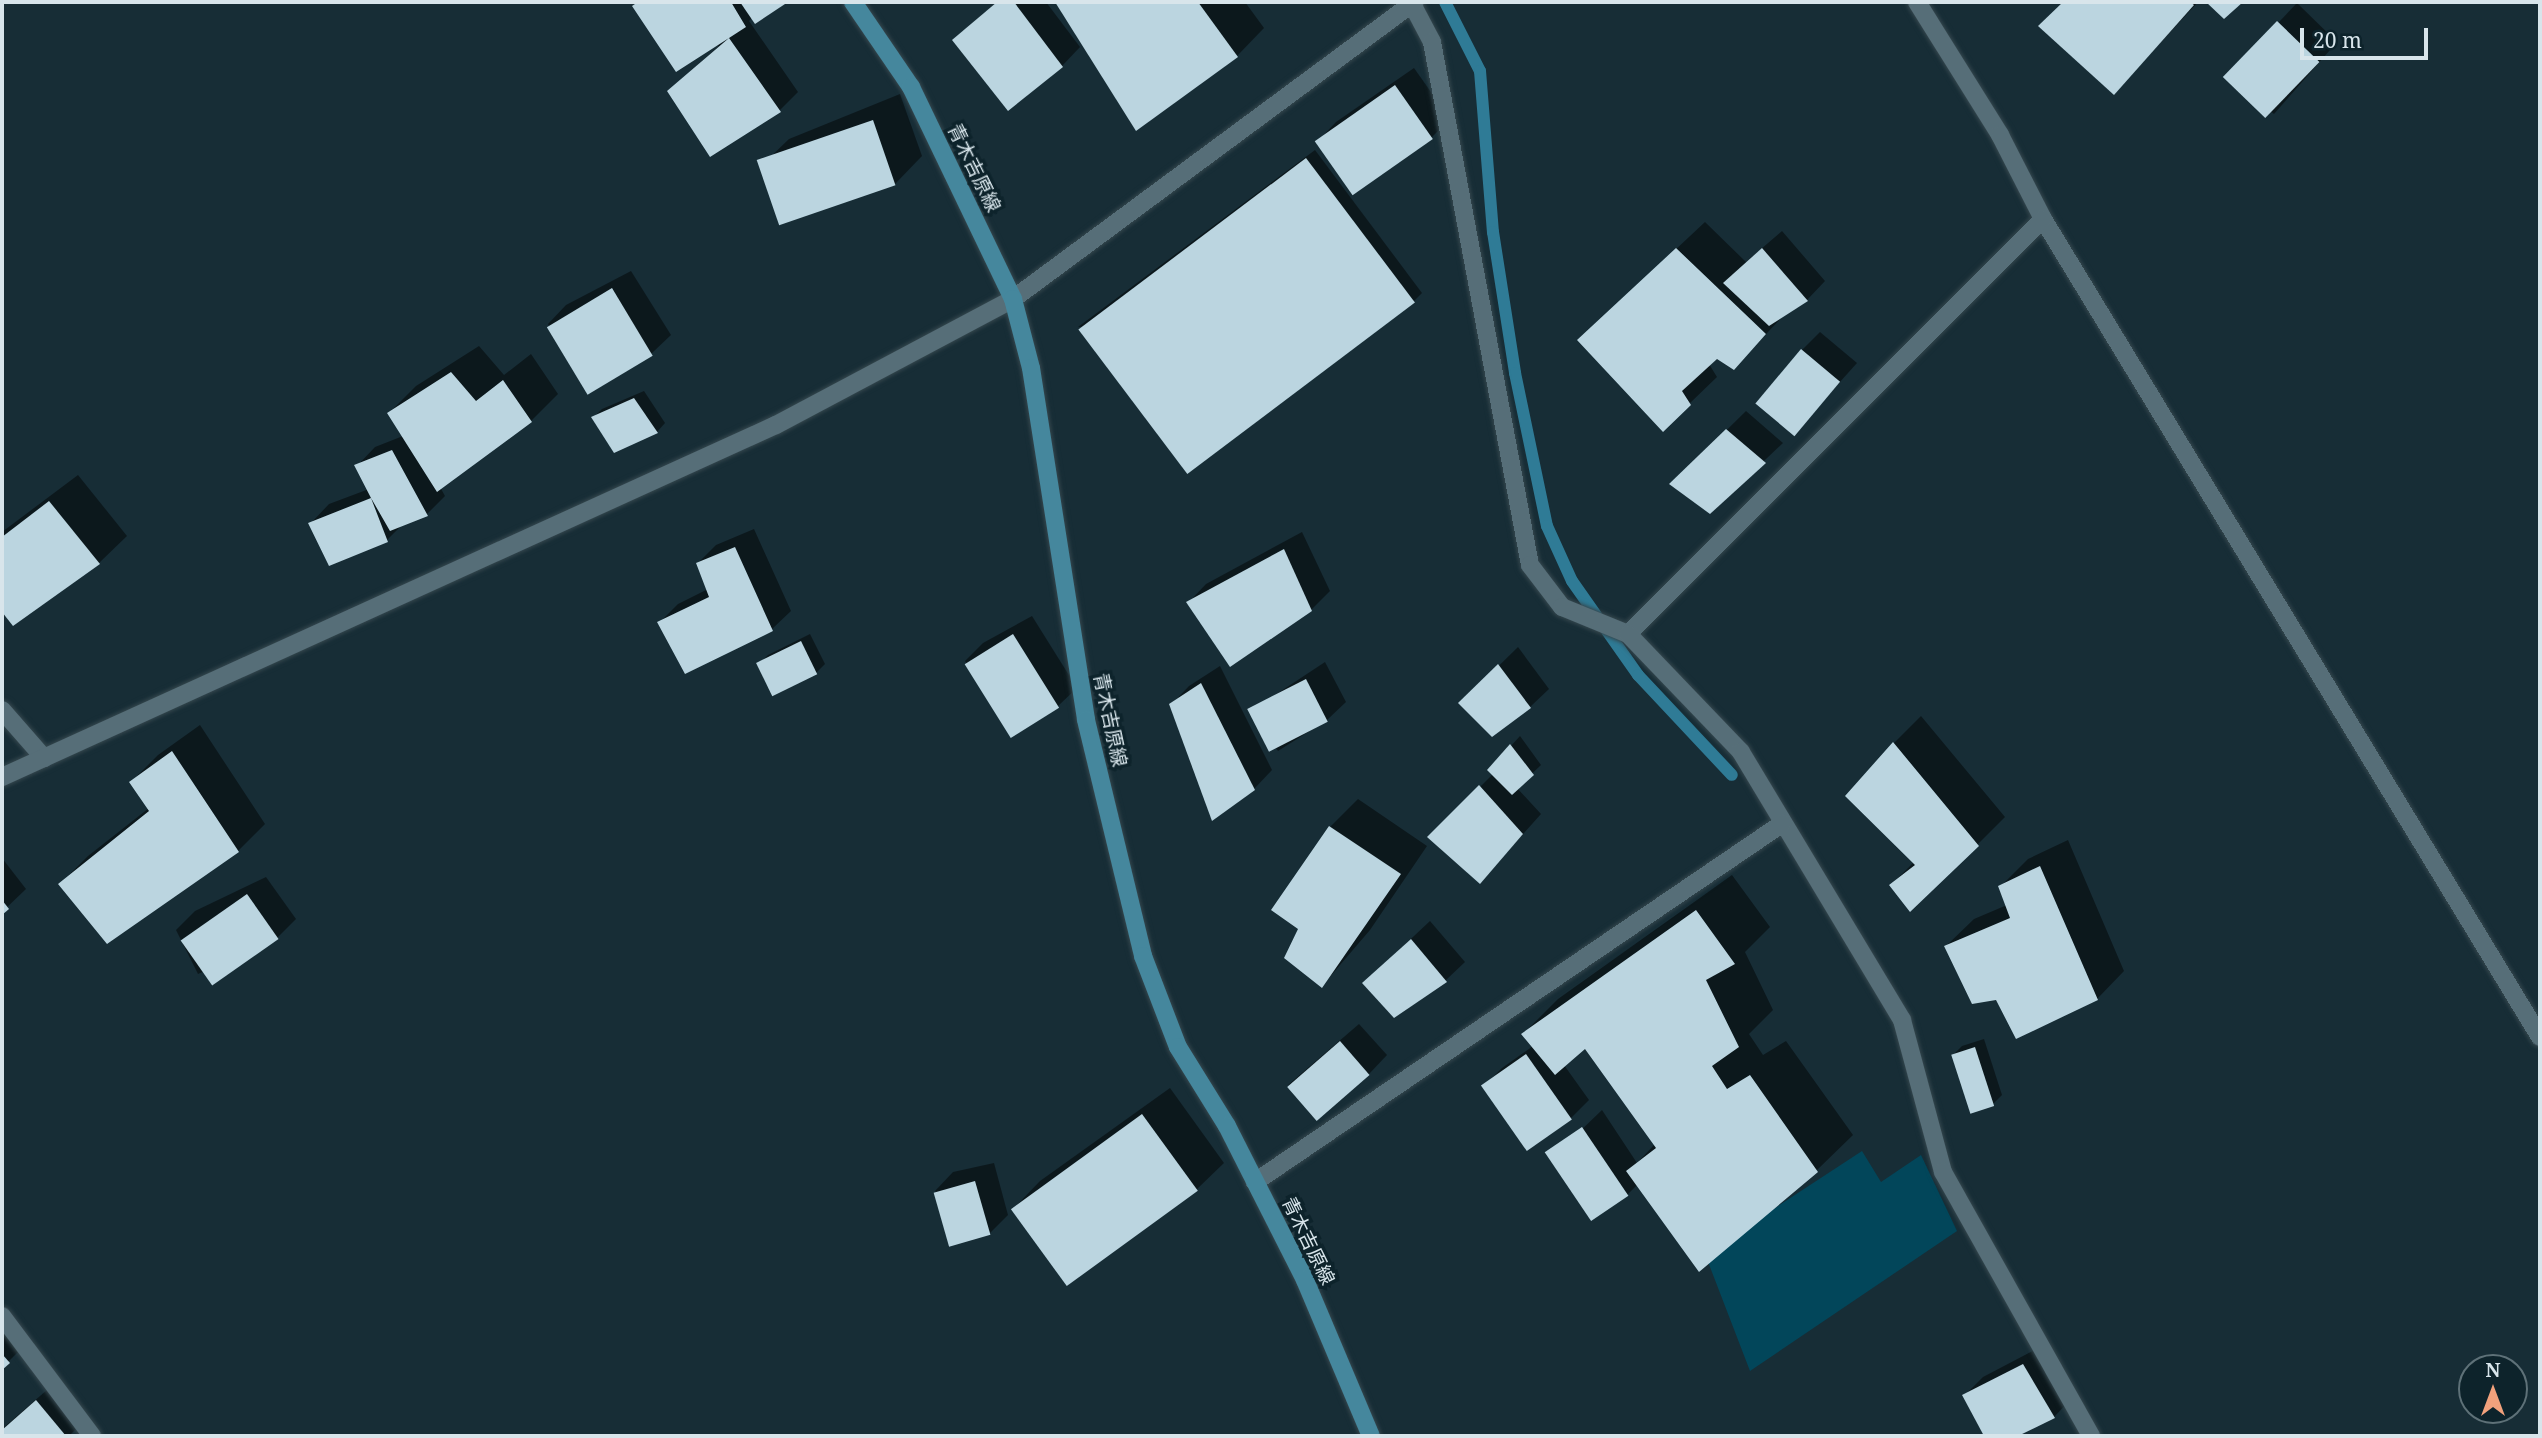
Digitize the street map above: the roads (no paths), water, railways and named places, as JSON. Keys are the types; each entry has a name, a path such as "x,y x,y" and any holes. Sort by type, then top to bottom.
{"main road":[{"name":"青木吉原線","path":"853,2 911,87 1013,299 1031,368 1086,720 1143,956 1178,1047 1227,1126 1305,1280 1371,1436"}],"street":[{"path":"1917,2 2000,135 2043,219 2540,1037"},
{"path":"2,777 776,425 1013,299 1414,3 1432,43 1530,565 1562,607 1628,634 1741,752 1902,1020 1943,1172 2091,1436"},
{"path":"1628,634 2043,219"},
{"path":"2,710 44,758"},
{"path":"1255,1182 1783,823"},
{"path":"2,1316 92,1436"}],"waterway":[{"path":"1445,2 1480,71 1493,232 1515,373 1547,526 1572,581 1638,675 1732,775"}]}
